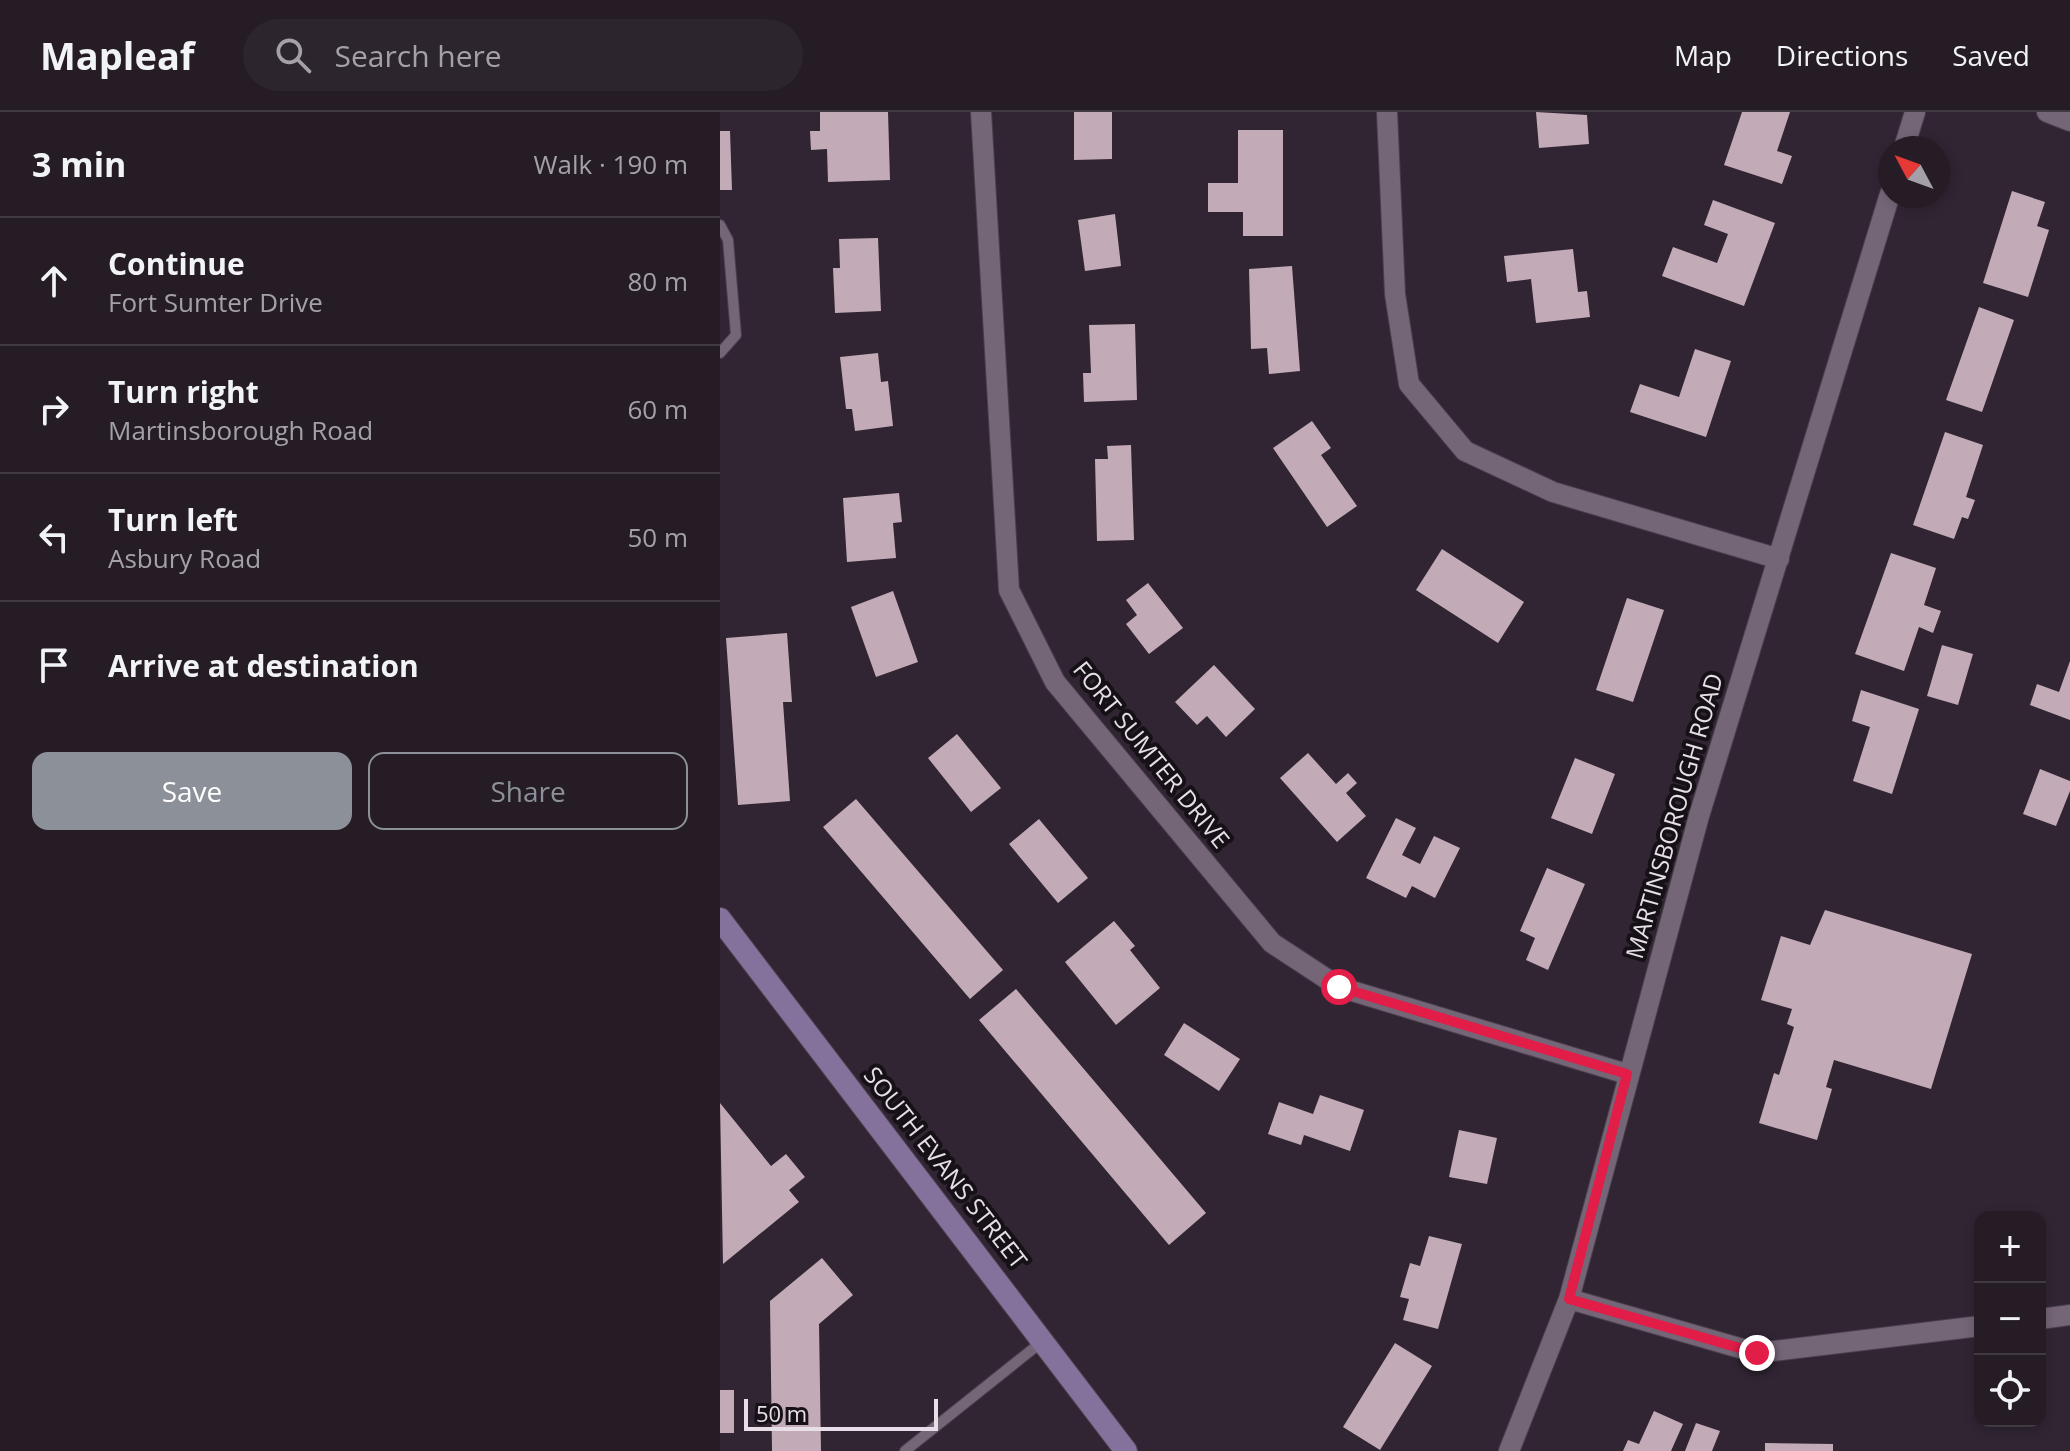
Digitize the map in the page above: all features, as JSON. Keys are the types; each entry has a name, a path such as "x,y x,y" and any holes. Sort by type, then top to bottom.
{"main road":[{"name":"SOUTH EVANS STREET","path":"720,919 1126,1451"}],"street":[{"name":"FORT SUMTER DRIVE","path":"981,112 1009,590 1055,682 1272,943 1339,987 1627,1074"},
{"path":"1387,112 1395,294 1409,384 1465,451 1553,492 1779,559"},
{"path":"1908,136 1915,112"},
{"path":"2047,112 2070,121"},
{"name":"MARTINSBOROUGH ROAD","path":"1509,1451 1569,1299 1627,1074 1699,816 1886,208"},
{"path":"1569,1299 1757,1353 1974,1327"},
{"path":"2046,1318 2070,1315"}],"lane":[{"path":"720,225 728,240 736,335 720,353"},
{"path":"905,1451 1044,1340"}],"building":[{"path":"820,112 888,112 890,180 828,182 827,149 811,150 810,131 820,131"},
{"path":"1074,112 1112,112 1112,159 1074,160"},
{"path":"1536,112 1587,115 1589,144 1539,148"},
{"path":"1742,112 1790,112 1777,151 1792,156 1782,184 1724,165"},
{"path":"1238,130 1283,130 1283,236 1243,236 1243,212 1208,212 1208,183 1238,183"},
{"path":"720,131 730,131 732,190 720,190"},
{"path":"2012,191 2045,202 2037,226 2049,230 2028,297 1983,283"},
{"path":"1713,200 1775,223 1744,306 1662,276 1673,247 1717,263 1728,234 1704,225"},
{"path":"1115,214 1121,266 1085,271 1078,220"},
{"path":"878,238 881,311 835,313 833,268 840,268 839,239"},
{"path":"1573,249 1578,292 1587,291 1590,317 1536,323 1531,279 1507,282 1504,256"},
{"path":"1292,266 1300,371 1269,374 1267,348 1251,349 1249,269"},
{"path":"1979,307 2014,320 1982,412 1946,400"},
{"path":"1135,324 1137,400 1084,402 1083,373 1091,373 1089,325"},
{"path":"1695,349 1731,361 1706,437 1630,412 1640,384 1679,397"},
{"path":"878,353 881,382 888,381 893,426 855,431 852,409 846,409 840,357"},
{"path":"1312,421 1331,448 1321,455 1357,506 1327,527 1273,448"},
{"path":"1945,432 1983,445 1966,497 1975,500 1968,519 1962,517 1954,539 1913,525"},
{"path":"1131,445 1134,540 1097,541 1095,459 1108,459 1107,446"},
{"path":"899,493 902,522 893,523 896,558 847,562 843,498"},
{"path":"1442,549 1524,602 1498,643 1416,590"},
{"path":"1891,553 1936,568 1924,605 1941,611 1933,633 1919,627 1904,671 1855,654"},
{"path":"1148,583 1183,628 1149,654 1126,624 1137,615 1126,600"},
{"path":"893,591 918,662 876,677 851,607"},
{"path":"1627,598 1664,610 1633,702 1596,690"},
{"path":"787,633 792,702 783,702 790,801 738,805 726,638"},
{"path":"1942,645 1973,654 1958,705 1927,696"},
{"path":"2070,661 2070,720 2030,705 2037,684 2059,692"},
{"path":"1214,665 1255,709 1226,737 1207,716 1197,725 1175,702"},
{"path":"1861,690 1919,709 1892,794 1853,781 1870,727 1852,721"},
{"path":"957,734 1001,788 971,812 928,758"},
{"path":"1308,753 1336,784 1348,773 1357,783 1346,793 1366,816 1337,842 1280,778"},
{"path":"1575,758 1615,774 1592,834 1551,818"},
{"path":"2040,769 2070,781 2070,791 2056,826 2023,814"},
{"path":"856,799 1003,970 970,999 823,827"},
{"path":"1396,818 1416,828 1402,855 1420,864 1434,836 1460,848 1435,898 1412,886 1406,898 1366,878"},
{"path":"1039,819 1088,878 1058,903 1009,844"},
{"path":"1547,868 1585,884 1548,970 1526,960 1535,938 1520,931"},
{"path":"1825,910 1972,954 1931,1089 1834,1060 1826,1087 1832,1089 1817,1140 1759,1123 1774,1073 1779,1075 1794,1027 1787,1024 1792,1009 1761,1000 1781,936 1810,945"},
{"path":"1114,921 1135,946 1130,950 1160,988 1116,1025 1065,962"},
{"path":"1016,989 1206,1213 1169,1245 979,1020"},
{"path":"1184,1023 1240,1059 1219,1091 1164,1055"},
{"path":"1320,1095 1364,1110 1350,1151 1304,1135 1301,1145 1268,1134 1279,1102 1313,1114"},
{"path":"720,1103 771,1166 786,1154 805,1177 789,1190 799,1202 723,1264"},
{"path":"1459,1130 1497,1138 1487,1184 1449,1177"},
{"path":"1429,1236 1462,1244 1438,1329 1403,1320 1409,1299 1400,1297 1410,1263 1420,1266"},
{"path":"822,1258 853,1295 819,1324 821,1451 772,1451 770,1301"},
{"path":"1395,1343 1432,1366 1380,1450 1343,1427"},
{"path":"720,1390 734,1390 734,1433 720,1433"},
{"path":"1654,1411 1683,1424 1671,1451 1623,1451 1628,1440 1639,1444"},
{"path":"1696,1423 1720,1431 1712,1451 1685,1451"},
{"path":"1765,1443 1833,1444 1833,1451 1765,1451"}],"route":[{"path":"1339,987 1627,1074 1569,1299 1757,1353"}]}
